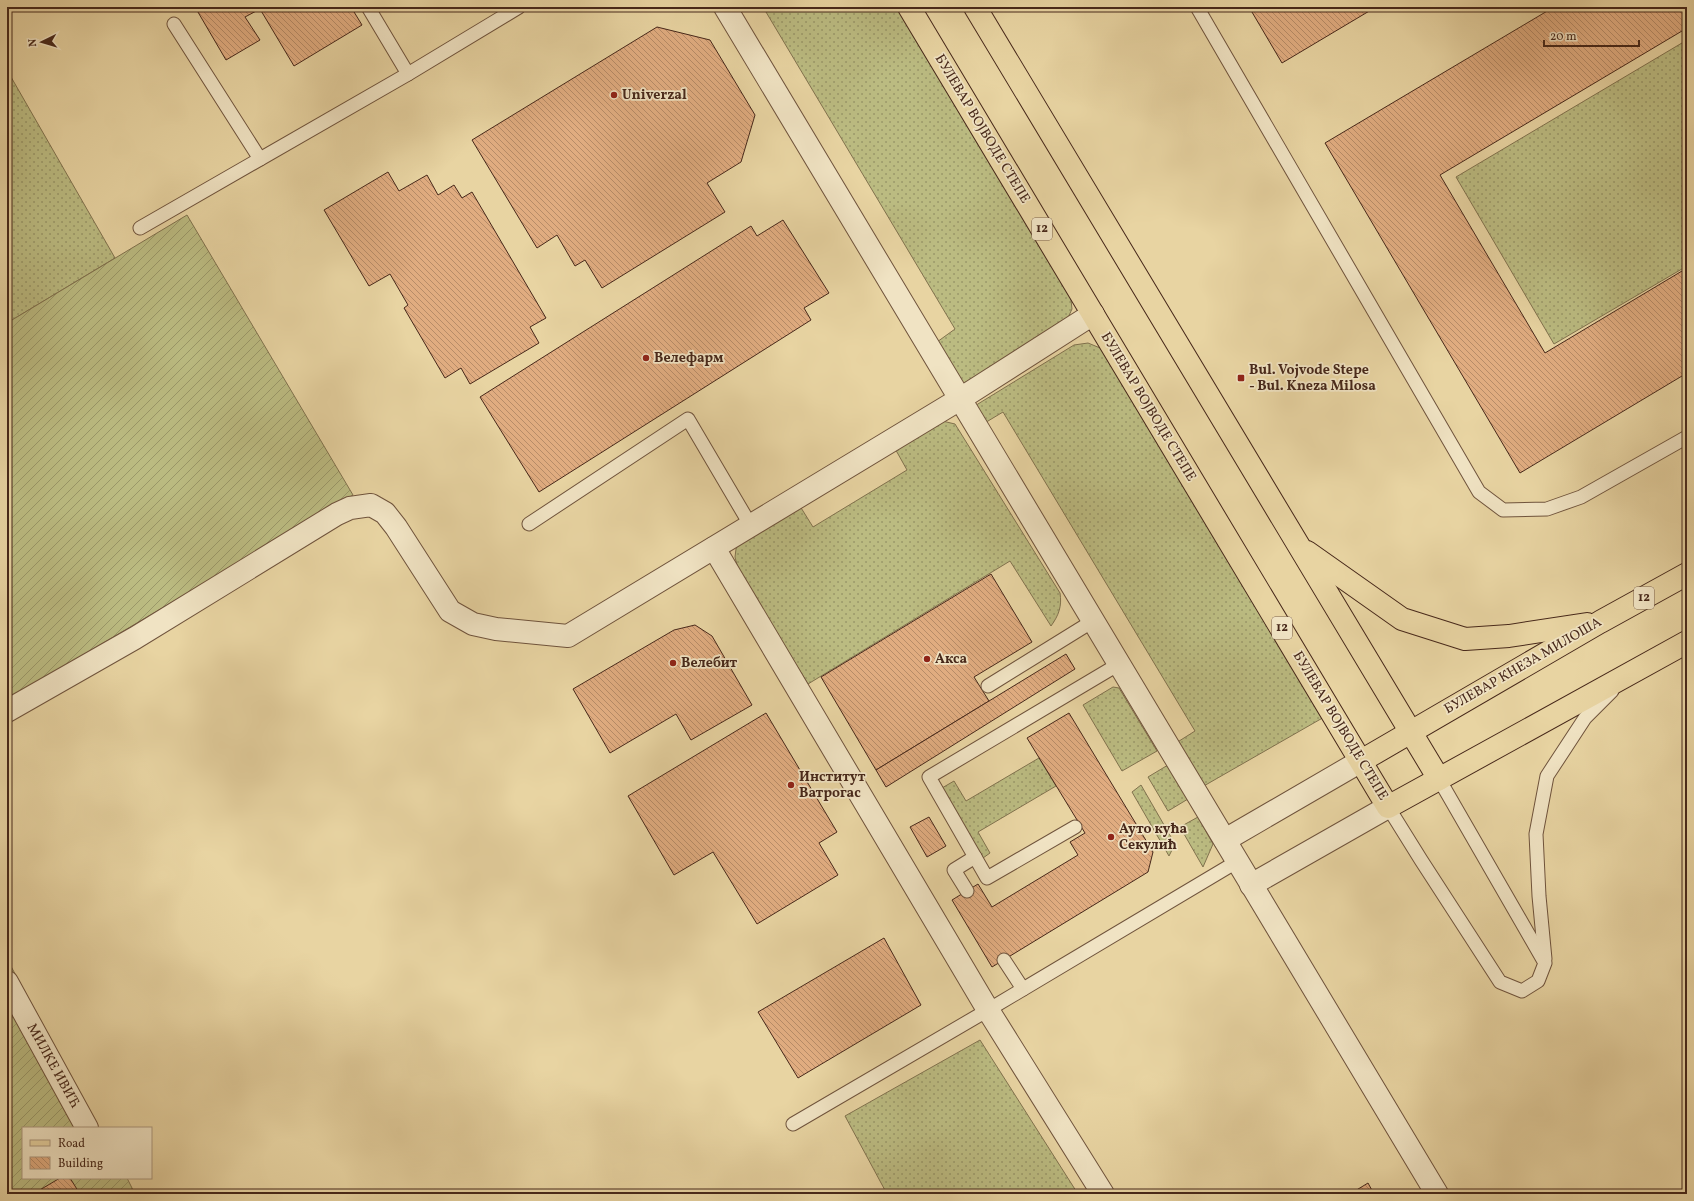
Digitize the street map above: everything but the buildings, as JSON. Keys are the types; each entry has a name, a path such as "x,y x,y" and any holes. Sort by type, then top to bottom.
{"main road":[{"name":"БУЛЕВАР ВОЈВОДЕ СТЕПЕ","path":"909,7 1388,807"},
{"name":"12","path":"974,7 1299,546 1402,619 1465,639 1509,636 1600,622"},
{"path":"1299,546 1439,779"},
{"name":"БУЛЕВАР КНЕЗА МИЛОША","path":"1361,761 1600,622 1687,574"},
{"path":"1388,807 1687,642"}],"street":[{"path":"725,7 1437,1194"},
{"path":"7,711 135,638 266,556 337,514 350,508 370,505 385,513 396,527 450,612 473,624 503,630 568,636 960,399 1093,314"},
{"path":"714,548 988,1010 1103,1194"},
{"path":"1224,840 1361,761"},
{"path":"1251,885 1388,807"},
{"name":"МИЛКЕ ИВИЋ","path":"7,982 86,1127"}],"lane":[{"path":"368,7 408,74"},
{"path":"140,228 408,74 519,7"},
{"path":"1198,7 1479,492 1503,510 1547,509 1581,497 1687,437"},
{"path":"174,24 260,158"},
{"path":"529,524 688,419 751,526"},
{"path":"988,686 1093,621"},
{"path":"1075,827 987,878 928,777 1119,664"},
{"path":"1388,807 1500,982 1522,991 1538,981 1545,963 1539,896 1536,834 1547,776 1585,718 1628,675"},
{"path":"1439,779 1545,963"},
{"path":"967,891 954,870 975,857"},
{"path":"793,1124 1238,861"},
{"path":"1004,960 1022,989"}],"green space":[{"path":"763,7 899,7 1070,291 1072,309 1066,322 963,385 937,342 955,329"},
{"path":"1687,40 1687,266 1554,344 1456,177"},
{"path":"7,70 115,258 7,323"},
{"path":"187,215 353,495 7,700 7,323"},
{"path":"1088,343 1105,350 1326,716 1202,787 1176,743 1195,731 1003,412 983,424 973,407 1074,345"},
{"path":"938,420 955,424 1060,593 1061,602 1056,618 1051,626 1010,561 808,684 738,569 735,557 736,549 741,538 798,503 813,527 907,470 893,445"},
{"path":"1113,687 1119,688 1157,751 1122,771 1083,705"},
{"path":"1039,758 1056,786 978,832 990,853 983,858 942,788 954,781 966,801"},
{"path":"1168,765 1188,799 1168,811 1148,777"},
{"path":"1141,785 1175,844 1169,856 1132,792"},
{"path":"1198,817 1213,844 1203,867 1180,827"},
{"path":"7,959 98,1127 22,1127 22,1179 128,1179 135,1194 7,1194"},
{"path":"980,1040 1078,1194 887,1194 845,1116"}],"place":[{"name":"Univerzal","path":"614,95"},
{"name":"Велефарм","path":"646,358"},
{"name":"Bul. Vojvode Stepe - Bul. Kneza Milosa","path":"1241,378"},
{"name":"Акса","path":"927,659"},
{"name":"Велебит","path":"673,663"},
{"name":"Институт Ватрогас","path":"791,785"},
{"name":"Ауто кућа Секулић","path":"1111,837"}]}
